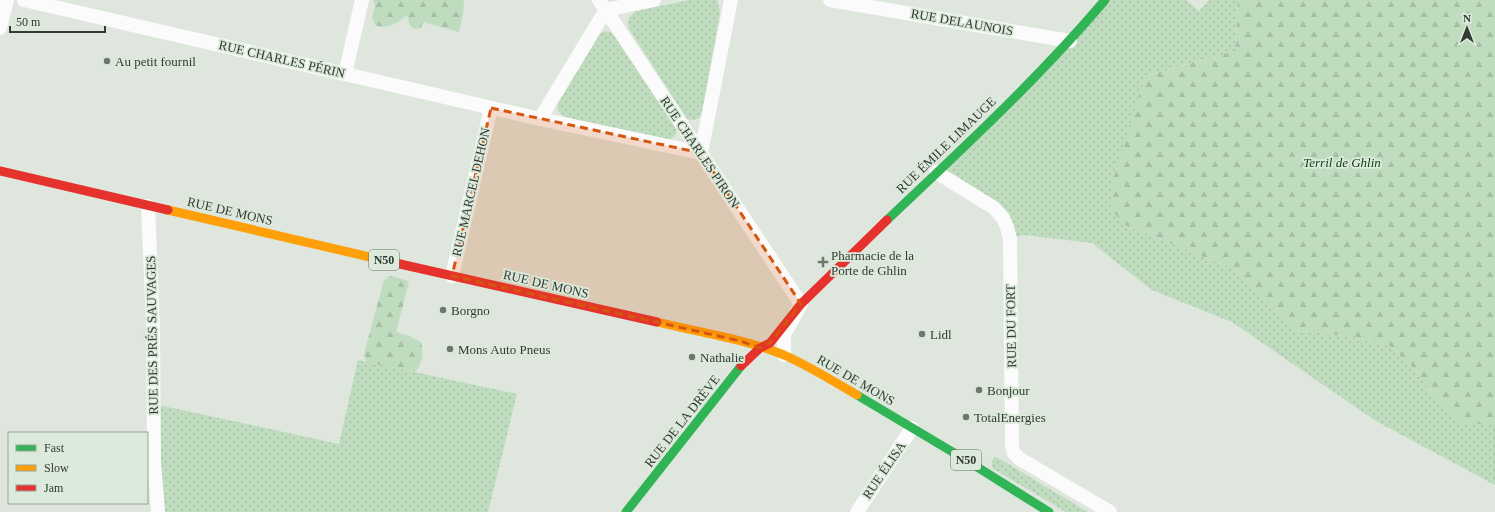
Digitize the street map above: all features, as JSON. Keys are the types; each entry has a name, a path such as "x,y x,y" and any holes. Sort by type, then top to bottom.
{"main road":[{"name":"RUE ÉMILE LIMAUGE","path":"760,348 770,343 801,304 1023,89 1070,40 1105,0"},
{"name":"RUE DE MONS","path":"0,171 740,341 784,355 834,381 912,428 1028,506 1049,512"},
{"name":"RUE DE LA DRÈVE","path":"626,512 742,365 760,348"}],"street":[{"path":"0,28 7,0"},
{"name":"RUE CHARLES PÉRIN","path":"24,0 491,108 701,153"},
{"path":"344,74 362,0"},
{"path":"540,119 602,5 654,0"},
{"path":"701,153 731,0"},
{"name":"RUE DELAUNOIS","path":"830,0 1070,40"},
{"name":"RUE CHARLES PIRON","path":"602,5 801,304"},
{"name":"RUE MARCEL DEHON","path":"452,276 491,108"},
{"name":"RUE DU FORT","path":"936,172 994,208 1003,218 1007,227 1010,239 1012,446 1014,453 1020,459 1110,512"},
{"name":"RUE DES PRÉS SAUVAGES","path":"148,206 153,326 154,462 158,512"},
{"path":"784,355 784,335 801,304"},
{"name":"RUE ÉLISA","path":"857,512 912,428"}],"highlighted area":[{"path":"491,108 701,153 801,304 770,343 760,348 740,341 452,276"}],"green space":[{"path":"373,0 464,0 463,15 459,32 423,22 421,28 415,29 410,26 407,15 392,25 384,27 375,25 372,18 375,5"},
{"path":"690,0 717,0 720,12 702,114 699,118 694,120 687,119 628,27 629,18 636,11"},
{"path":"1105,0 1186,0 1199,11 1209,0 1238,0 1235,51 1145,76 1127,226 1231,268 1292,330 1348,336 1389,345 1417,371 1435,399 1491,423 1495,423 1495,485 1376,421 1232,322 1152,290 1092,243 1023,235 1010,239 1007,227 936,172"},
{"name":"Terril de Ghlin","path":"1238,0 1495,0 1495,423 1463,425 1438,404 1417,371 1389,345 1348,336 1292,330 1231,268 1127,226 1110,209 1112,183 1145,76 1235,51"},
{"path":"606,31 612,33 619,42 677,129 676,134 670,140 565,117 559,111 557,107 557,98 598,34"},
{"path":"390,276 409,282 396,332 421,342 422,358 415,372 366,362 364,354 384,280"},
{"path":"358,360 517,394 488,512 158,512 154,404 339,444"},
{"path":"996,457 1088,512 1066,512 992,468 993,459"}],"traffic: fast":[{"path":"887,220 1026,86 1105,0"},
{"path":"626,512 741,366"},
{"path":"857,395 966,460 1049,512"}],"traffic: slow":[{"path":"168,210 400,264"},
{"path":"657,322 737,340 769,349 803,364 857,395"}],"traffic: jam":[{"path":"0,171 168,210"},
{"path":"741,366 760,348 770,343 801,304 887,220"},
{"path":"400,264 657,322"}],"place":[{"name":"Au petit fournil","path":"107,61"},
{"name":"Pharmacie de la Porte de Ghlin","path":"823,262"},
{"name":"Borgno","path":"443,310"},
{"name":"Lidl","path":"922,334"},
{"name":"Mons Auto Pneus","path":"450,349"},
{"name":"Nathalie","path":"692,357"},
{"name":"Bonjour","path":"979,390"},
{"name":"TotalEnergies","path":"966,417"}]}
